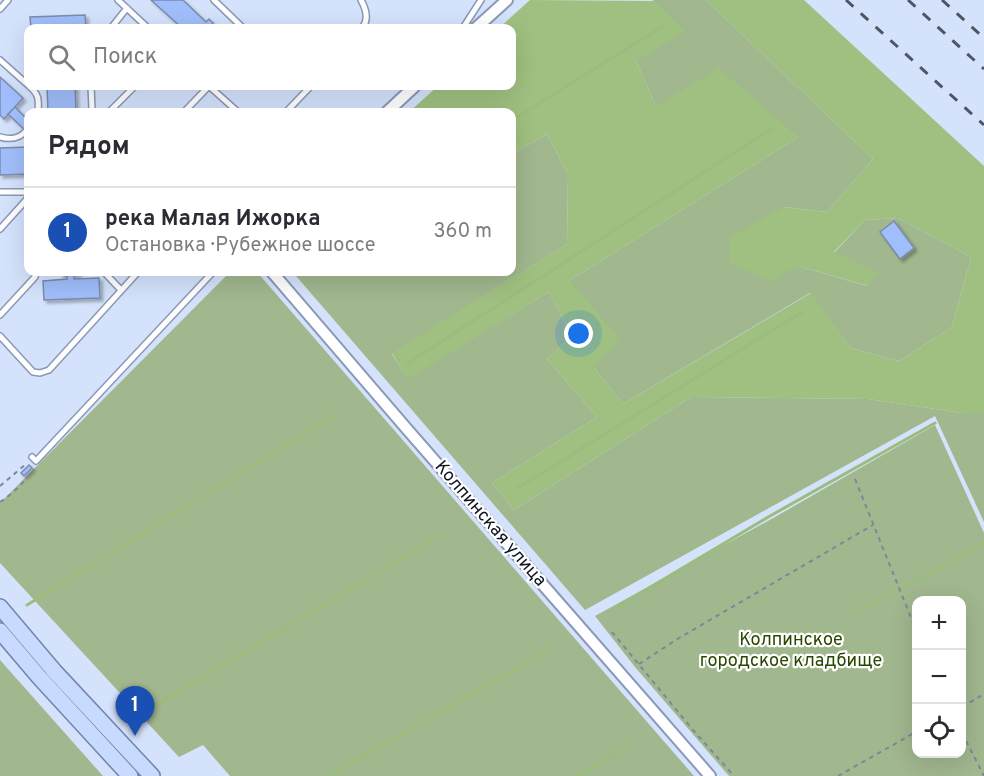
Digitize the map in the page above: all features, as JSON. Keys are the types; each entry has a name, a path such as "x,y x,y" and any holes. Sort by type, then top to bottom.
{"main road":[{"path":"0,607 55,672 152,776"},
{"path":"0,631 130,776"}],"street":[{"path":"480,24 507,0"},
{"path":"391,108 411,90"},
{"name":"Колпинская улица","path":"275,276 710,776"}],"lane":[{"path":"0,9 8,0"},
{"path":"118,0 144,24"},
{"path":"214,0 239,24"},
{"path":"361,0 367,14 365,24"},
{"path":"466,24 481,0"},
{"path":"114,24 127,9"},
{"path":"0,60 24,81"},
{"path":"34,90 39,100 38,108"},
{"path":"91,90 92,108"},
{"path":"113,108 131,90"},
{"path":"188,108 205,90"},
{"path":"213,90 234,108"},
{"path":"290,108 307,90"},
{"path":"0,138 11,140 24,134"},
{"path":"0,192 24,192"},
{"path":"0,229 24,202"},
{"path":"0,315 35,276"},
{"path":"108,276 121,290"},
{"path":"0,336 33,372 40,373 49,370 134,276"},
{"path":"34,459 209,276"}],"path":[{"path":"0,486 34,459"},
{"path":"0,502 21,486 35,468 34,459"},
{"path":"855,479 912,620"},
{"path":"639,664 679,638 873,525"},
{"path":"612,632 654,686 734,776"},
{"path":"966,705 984,694"},
{"path":"838,776 912,734"},
{"path":"966,741 984,775 979,776"}],"green space":[{"path":"530,0 654,1 685,32 636,61 656,106 719,68 798,137 569,281 620,338 594,368 623,404 811,293 850,348 899,361 952,327 971,257 898,218 865,220 834,252 878,272 868,286 798,266 770,281 730,263 729,237 784,207 827,212 873,159 706,0 804,0 984,166 984,413 962,413 868,399 691,397 514,510 492,483 597,417 547,359 572,336 549,292 407,379 392,353 567,244 568,174 547,134 516,152 516,108 413,108 434,90 516,90 516,24 503,24"},
{"path":"652,0 706,0 873,159 827,212 784,207 798,266 867,286 834,253 865,220 898,218 971,257 952,327 899,361 850,348 810,293 623,404 594,368 569,281 798,137 656,106 636,61 654,1"},
{"path":"547,134 568,174 567,244 392,354 407,378 549,292 572,336 547,359 597,417 492,483 514,510 691,397 868,399 962,413 984,413 984,522 935,416 585,610 296,276 516,276 516,152"},
{"path":"226,276 260,276 694,776 230,776 203,745 179,757 0,563 0,503"},
{"name":"Колпинское городское кладбище","path":"935,425 984,533 984,776 729,776 635,667 595,616 775,517"},
{"path":"0,660 103,776 0,776"}],"building":[{"path":"151,0 183,0 206,22 209,19 213,23 178,24"},
{"path":"85,15 86,24 31,24 30,17"},
{"path":"0,77 23,98 4,119 0,115"},
{"path":"47,90 75,90 76,108 48,108"},
{"path":"15,107 24,116 24,129 8,114"},
{"path":"24,147 24,174 0,175 0,148"},
{"path":"894,221 914,248 900,259 880,232"},
{"path":"67,276 74,276 74,279 99,278 100,298 44,300 43,281 67,279"},
{"path":"29,465 32,468 24,476 21,473"}],"waterway":[{"path":"516,118 662,27"},
{"path":"408,363 773,128"},
{"path":"518,488 802,312"},
{"path":"27,605 336,414"},
{"path":"617,607 770,516 935,423"},
{"path":"139,715 442,534"},
{"path":"852,613 984,543"},
{"path":"329,776 551,649"},
{"path":"577,776 630,746"}],"railway":[{"path":"846,0 984,125"},
{"path":"908,0 984,69"},
{"path":"942,0 984,38"}],"place":[{"name":"река Малая Ижорка","path":"135,736"}]}
